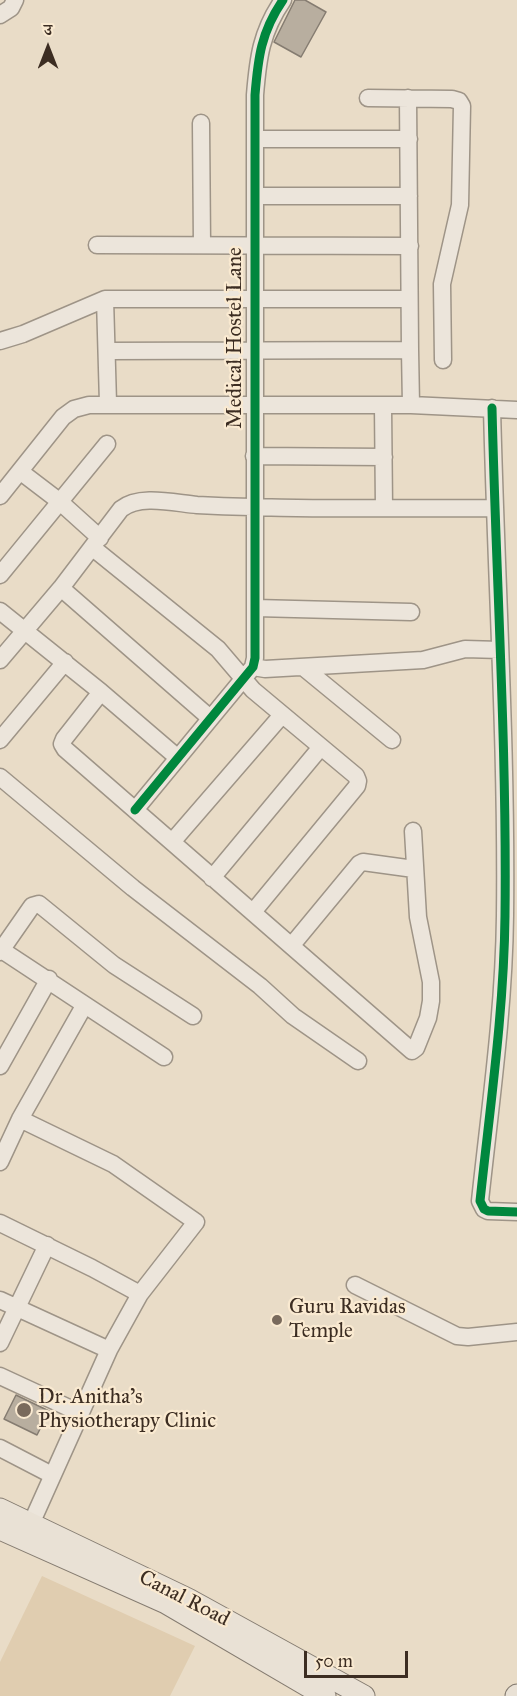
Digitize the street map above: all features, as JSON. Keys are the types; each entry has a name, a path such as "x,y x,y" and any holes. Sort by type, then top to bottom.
{"main road":[{"name":"Canal Road","path":"0,1509 27,1532 166,1604 325,1696"},
{"name":"Canal Road","path":"0,1529 27,1532 188,1599 364,1696"}],"street":[{"path":"0,15 11,8 15,0"},
{"name":"Medical Hostel Lane","path":"248,673 256,647 255,95 260,48 267,28 283,0"},
{"path":"368,98 456,100 462,106 460,205 442,284 443,360"},
{"path":"408,98 411,405"},
{"path":"201,123 202,245"},
{"path":"255,139 409,139"},
{"path":"255,196 409,196"},
{"path":"97,245 410,246"},
{"path":"0,341 23,334 105,299 409,299"},
{"path":"105,299 108,404"},
{"path":"107,351 410,350"},
{"path":"0,496 63,417 74,409 89,405 411,405 517,410"},
{"path":"383,406 384,508"},
{"path":"492,408 500,650 504,941 499,1015 480,1201 488,1211 517,1212"},
{"path":"0,575 107,444"},
{"path":"254,456 384,457"},
{"path":"21,472 59,501 96,543 248,673 282,715 356,776 357,786 253,912"},
{"path":"0,660 61,588 121,509 128,504 136,502 254,508 494,508"},
{"path":"61,588 210,718"},
{"path":"256,608 411,612"},
{"path":"0,611 65,662 178,758"},
{"path":"135,810 248,673 303,667 423,660 465,649 500,650"},
{"path":"0,740 65,662"},
{"path":"303,667 392,740"},
{"path":"101,692 64,739 65,749 292,945 408,1049 414,1050 428,1018 431,982 418,917 413,831"},
{"path":"172,842 282,715"},
{"path":"212,878 321,747"},
{"path":"0,777 133,888 260,986 293,1016 358,1061"},
{"path":"292,945 359,864 363,862 414,869"},
{"path":"164,1057 0,950 32,906 39,904 114,965 193,1016"},
{"path":"0,1066 49,980"},
{"path":"0,1162 20,1119 84,1006"},
{"path":"20,1119 113,1164 196,1222 140,1294 109,1350 27,1532"},
{"path":"0,1223 140,1294"},
{"path":"0,1343 47,1245"},
{"path":"355,1285 457,1336 517,1332"},
{"path":"0,1300 109,1350"},
{"path":"0,1376 80,1413"},
{"path":"0,1448 52,1474"}],"shaded area":[{"path":"42,1576 195,1646 170,1696 0,1696 0,1662"}],"building":[{"path":"295,0 305,0 326,12 301,57 274,42"},
{"path":"16,1395 49,1411 37,1435 4,1419"}],"cycle path":[{"path":"135,810 253,667 255,658 255,95 265,34 283,0"},
{"path":"492,408 503,726 505,916 499,1023 480,1201 484,1209 488,1211 517,1212"}],"place":[{"name":"Guru Ravidas Temple","path":"277,1320"},
{"name":"Dr. Anitha's Physiotherapy Clinic","path":"24,1410"}]}
